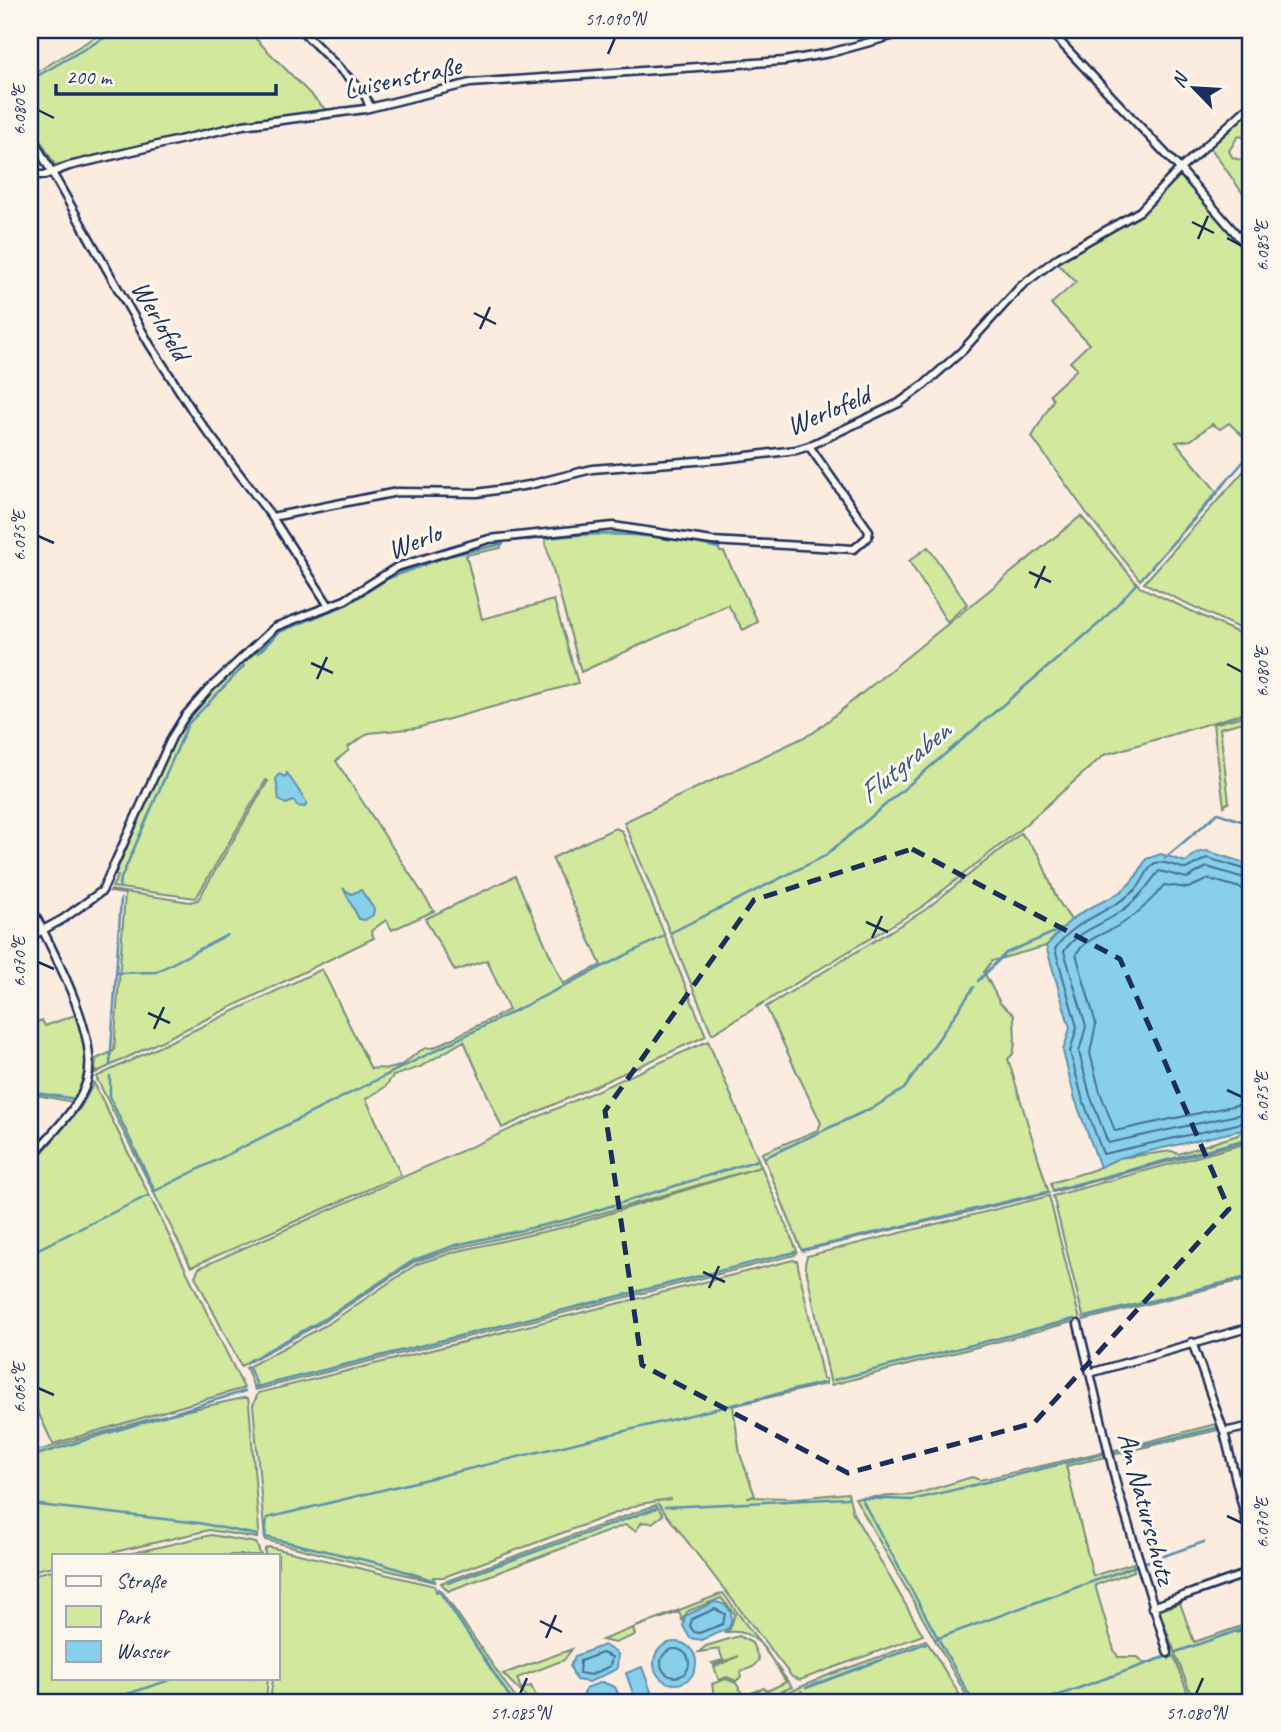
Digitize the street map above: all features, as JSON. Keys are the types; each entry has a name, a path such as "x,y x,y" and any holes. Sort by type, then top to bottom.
{"street":[{"path":"301,30 364,93 370,107"},
{"name":"Luisenstraße","path":"30,175 243,125 370,107 470,83 784,61 830,53 913,30"},
{"path":"1049,30 1180,169 1251,251"},
{"name":"Werlofeld","path":"272,517 397,492 477,493 529,485 592,469 722,459 809,446 874,416 919,388 962,351 1038,271 1133,216 1251,105"},
{"name":"Werlofeld","path":"30,134 150,345 197,418 272,517 329,606"},
{"name":"Werlo","path":"30,937 92,901 105,887 166,750 190,708 268,632 345,600 386,573 467,544 613,526 712,541 854,549 868,537 869,531 809,446"},
{"path":"30,905 87,1040 89,1072 75,1105 30,1158"},
{"name":"Am Naturschutz","path":"1078,1324 1118,1491 1168,1653"},
{"path":"1090,1373 1251,1327"},
{"path":"1192,1342 1224,1432 1251,1539"},
{"path":"1224,1432 1251,1426"},
{"path":"1152,1607 1251,1572"}],"highlighted area":[{"path":"912,849 1120,959 1229,1209 1034,1423 848,1473 642,1365 605,1111 754,900"}],"green space":[{"path":"107,30 247,30 324,108 331,111 243,123 55,165 30,123 30,76"},
{"path":"1246,113 1251,120 1251,144 1248,138 1238,136 1229,151 1233,158 1251,162 1249,202 1210,147"},
{"path":"1180,176 1251,256 1251,444 1229,423 1220,429 1212,424 1191,440 1176,442 1218,493 1140,580 1088,515 1032,437 1053,400 1050,394 1077,369 1070,362 1089,344 1051,304 1076,282 1057,263 1140,215 1174,178"},
{"path":"1251,463 1251,634 1144,583"},
{"path":"1081,516 1140,587 1251,639 1251,711 1104,755 1018,831 922,907 712,1034 624,822 813,733"},
{"path":"594,530 651,534 718,546 720,552 724,552 758,622 743,630 728,605 581,672 545,541 547,536"},
{"path":"500,540 501,548 466,555 482,619 554,600 578,683 417,728 369,733 348,747 349,750 336,761 434,911 392,930 386,920 371,931 374,938 95,1073 96,1059 114,1051 125,894 110,892 111,890 190,902 198,900 268,781 266,780 196,898 112,887 169,749 198,704 277,630 333,608 387,576 411,568 411,565"},
{"path":"928,547 967,604 947,622 909,561"},
{"path":"1251,714 1251,720 1220,728 1229,802 1224,806 1213,724"},
{"path":"615,828 622,831 706,1036 502,1128 464,1041 420,1067 393,1076 385,1087 366,1099 401,1175 191,1267 96,1077 322,969 371,1069 391,1069 404,1064 422,1050 433,1048 509,1010 487,960 455,971 425,919 515,876 563,984 601,965 552,858"},
{"path":"1021,833 1039,855 1057,899 1071,920 1046,946 992,961 984,972 1000,1003 1014,1015 1015,1044 1013,1054 1008,1059 1049,1193 802,1251 762,1153 818,1130 821,1123 766,1007 925,910"},
{"path":"75,1015 85,1049 85,1070 73,1102 30,1094 30,1025 42,1020 45,1026"},
{"path":"708,1041 797,1251 795,1255 255,1390 246,1368 328,1324 417,1264 458,1251 569,1226 760,1167 568,1223 457,1248 414,1262 325,1321 241,1366 195,1276 199,1268"},
{"path":"94,1083 244,1388 53,1444 30,1395 30,1167 81,1107"},
{"path":"1243,1130 1251,1132 1251,1140 1053,1192 1051,1183 1093,1170 1119,1158 1172,1151 1178,1154 1238,1135"},
{"path":"1251,1142 1251,1278 1084,1320 1053,1196"},
{"path":"1049,1196 1080,1320 831,1385 805,1264 807,1256"},
{"path":"797,1261 826,1384 733,1406 740,1454 755,1496 747,1497 797,1498 848,1493 853,1513 923,1635 800,1680 792,1677 656,1501 640,1504 444,1577 433,1577 435,1582 265,1540 253,1405 258,1393"},
{"path":"248,1398 259,1531 257,1538 209,1530 106,1554 52,1554 52,1566 30,1571 30,1453 153,1418"},
{"path":"1216,1424 1218,1430 1116,1454 1115,1450"},
{"path":"1103,1452 1105,1457 1066,1466 1093,1576 1133,1563 1134,1571 1095,1585 1114,1650 1118,1657 1138,1657 1145,1664 1168,1655 1169,1659 1174,1656 1191,1702 970,1702 855,1498 913,1495 972,1477 980,1480"},
{"path":"656,1505 663,1515 652,1523 642,1522 636,1531 625,1525 448,1591 441,1583"},
{"path":"211,1535 256,1543 261,1554 128,1554"},
{"path":"269,1547 435,1586 436,1592 441,1590 518,1702 270,1702 273,1680 280,1680 280,1554 265,1554 265,1549"},
{"path":"52,1570 52,1680 268,1680 266,1702 30,1702 30,1575"},
{"path":"723,1593 760,1644 745,1634 723,1633 730,1629 735,1614 721,1598 688,1611 682,1620 679,1612 633,1628 635,1635 615,1643 602,1640"},
{"path":"1180,1603 1194,1642 1251,1623 1251,1628 1236,1633 1251,1629 1251,1702 1194,1702 1159,1611"},
{"path":"739,1636 752,1643 759,1659 753,1667 740,1672 741,1677 736,1681 727,1677 719,1680 714,1667 739,1656 714,1665 712,1663 723,1660 719,1649 699,1652 706,1646"},
{"path":"926,1640 964,1702 767,1702 826,1676"},
{"path":"572,1649 564,1660 517,1678 521,1689 531,1686 539,1702 531,1702 503,1674"},
{"path":"774,1663 792,1687 758,1702 715,1702 712,1684 726,1679 736,1683 744,1696 764,1688 767,1691 786,1682"}],"water":[{"path":"287,773 307,803 305,807 297,806 294,801 286,804 279,800 276,778 279,774 285,777"},
{"path":"1207,851 1251,865 1251,1128 1119,1158 1100,1167 1075,1099 1063,1051 1070,1028 1046,946 1081,913 1120,892 1138,874 1146,859 1161,854 1186,862 1196,853"},
{"path":"343,888 351,894 361,890 374,909 373,915 365,920 359,919"},
{"path":"714,1602 730,1610 729,1628 702,1640 690,1638 683,1626 685,1616"},
{"path":"675,1642 690,1648 696,1663 690,1678 675,1684 660,1678 654,1663 660,1648"},
{"path":"604,1645 618,1654 617,1669 589,1682 576,1680 570,1666 575,1656"},
{"path":"642,1667 653,1697 636,1702 626,1673"},
{"path":"602,1682 615,1687 622,1702 581,1702 586,1688"}],"waterway":[{"path":"30,80 118,30"},
{"path":"1142,578 1251,453"},
{"path":"546,538 590,534 633,535 719,548"},
{"path":"527,540 537,539"},
{"path":"258,653 279,632 348,604 389,578 448,556 503,544"},
{"name":"Flutgraben","path":"672,932 825,856 1102,621 1136,584"},
{"path":"120,887 119,883 188,724 244,666"},
{"path":"1165,858 1218,813 1241,821"},
{"path":"110,1065 121,899"},
{"path":"978,981 1006,953 1062,929"},
{"path":"117,973 156,972 227,935"},
{"path":"155,1191 664,936"},
{"path":"766,1157 876,1106 904,1089 974,987"},
{"path":"110,1076 110,1098 155,1191"},
{"path":"30,1092 76,1099"},
{"path":"1054,1190 1251,1138"},
{"path":"247,1362 324,1319 414,1260 456,1245 566,1220 758,1160"},
{"path":"802,1250 1047,1192"},
{"path":"30,1253 149,1195"},
{"path":"256,1387 795,1252"},
{"path":"1086,1317 1251,1276"},
{"path":"834,1380 1074,1319"},
{"path":"249,1368 258,1387"},
{"path":"435,1581 382,1564 265,1537 267,1518 822,1383"},
{"path":"30,1457 245,1391"},
{"path":"1118,1451 1216,1428"},
{"path":"973,1702 861,1498 912,1500 1103,1454"},
{"path":"665,1507 848,1498"},
{"path":"30,1504 199,1523 257,1535"},
{"path":"448,1583 657,1508"},
{"path":"1146,1562 1204,1542"},
{"path":"936,1639 1135,1566"},
{"path":"438,1589 513,1702"},
{"path":"1176,1652 1251,1626"},
{"path":"806,1688 926,1643"},
{"path":"1040,1702 1165,1657"},
{"path":"103,1702 170,1680"},
{"path":"801,1691 807,1702"}]}
